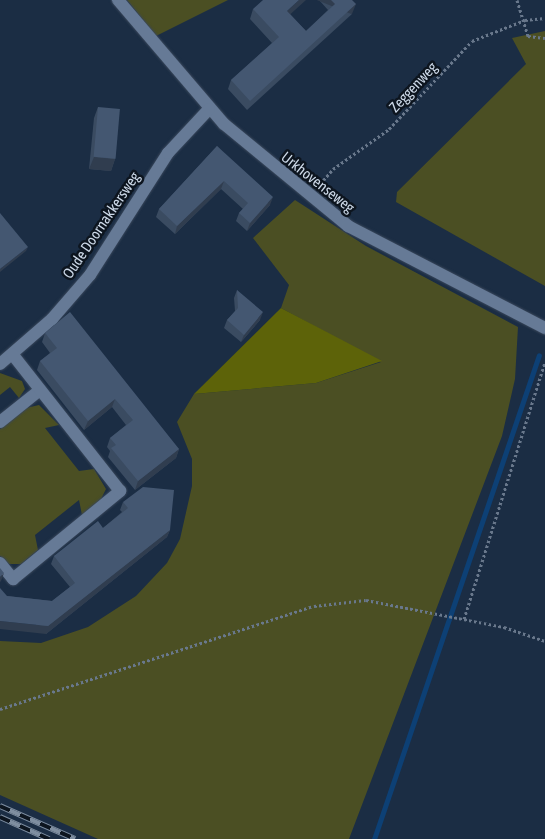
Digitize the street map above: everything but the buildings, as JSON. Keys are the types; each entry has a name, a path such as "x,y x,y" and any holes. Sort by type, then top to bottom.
{"street":[{"name":"Urkhovenseweg","path":"118,0 209,108 310,196 348,226 545,328"},
{"name":"Oude Doornakkersweg","path":"0,364 52,319 90,275 168,153 209,108"},
{"path":"0,563 13,579 120,491 12,354"},
{"path":"0,422 40,390"}],"path":[{"path":"517,0 525,20 528,36 545,38"},
{"name":"Zeggenweg","path":"310,196 333,169 389,129 472,41 525,20 545,18"},
{"path":"464,619 545,362"},
{"path":"0,709 314,606 366,600 459,617 545,642"}],"green space":[{"path":"127,0 228,0 156,36"},
{"path":"545,31 545,286 396,202 397,192 526,64 512,38"},
{"path":"295,200 366,246 518,327 515,379 502,436 349,839 98,839 0,795 0,641 41,643 88,627 136,596 167,563 180,539 192,486 192,459 177,422 194,394 316,383 381,362 281,308 289,285 253,238"},
{"path":"0,373 22,381 25,389 19,398 10,387 0,395"},
{"path":"39,405 59,425 45,428 79,471 94,469 106,489 101,499 82,515 79,500 35,535 38,550 21,564 9,564 0,556 0,429 26,408"}],"shaded area":[{"path":"281,308 382,361 316,383 194,394"}],"waterway":[{"path":"374,839 539,355"}],"railway":[{"path":"0,806 75,839"},
{"path":"0,817 49,839"}]}
